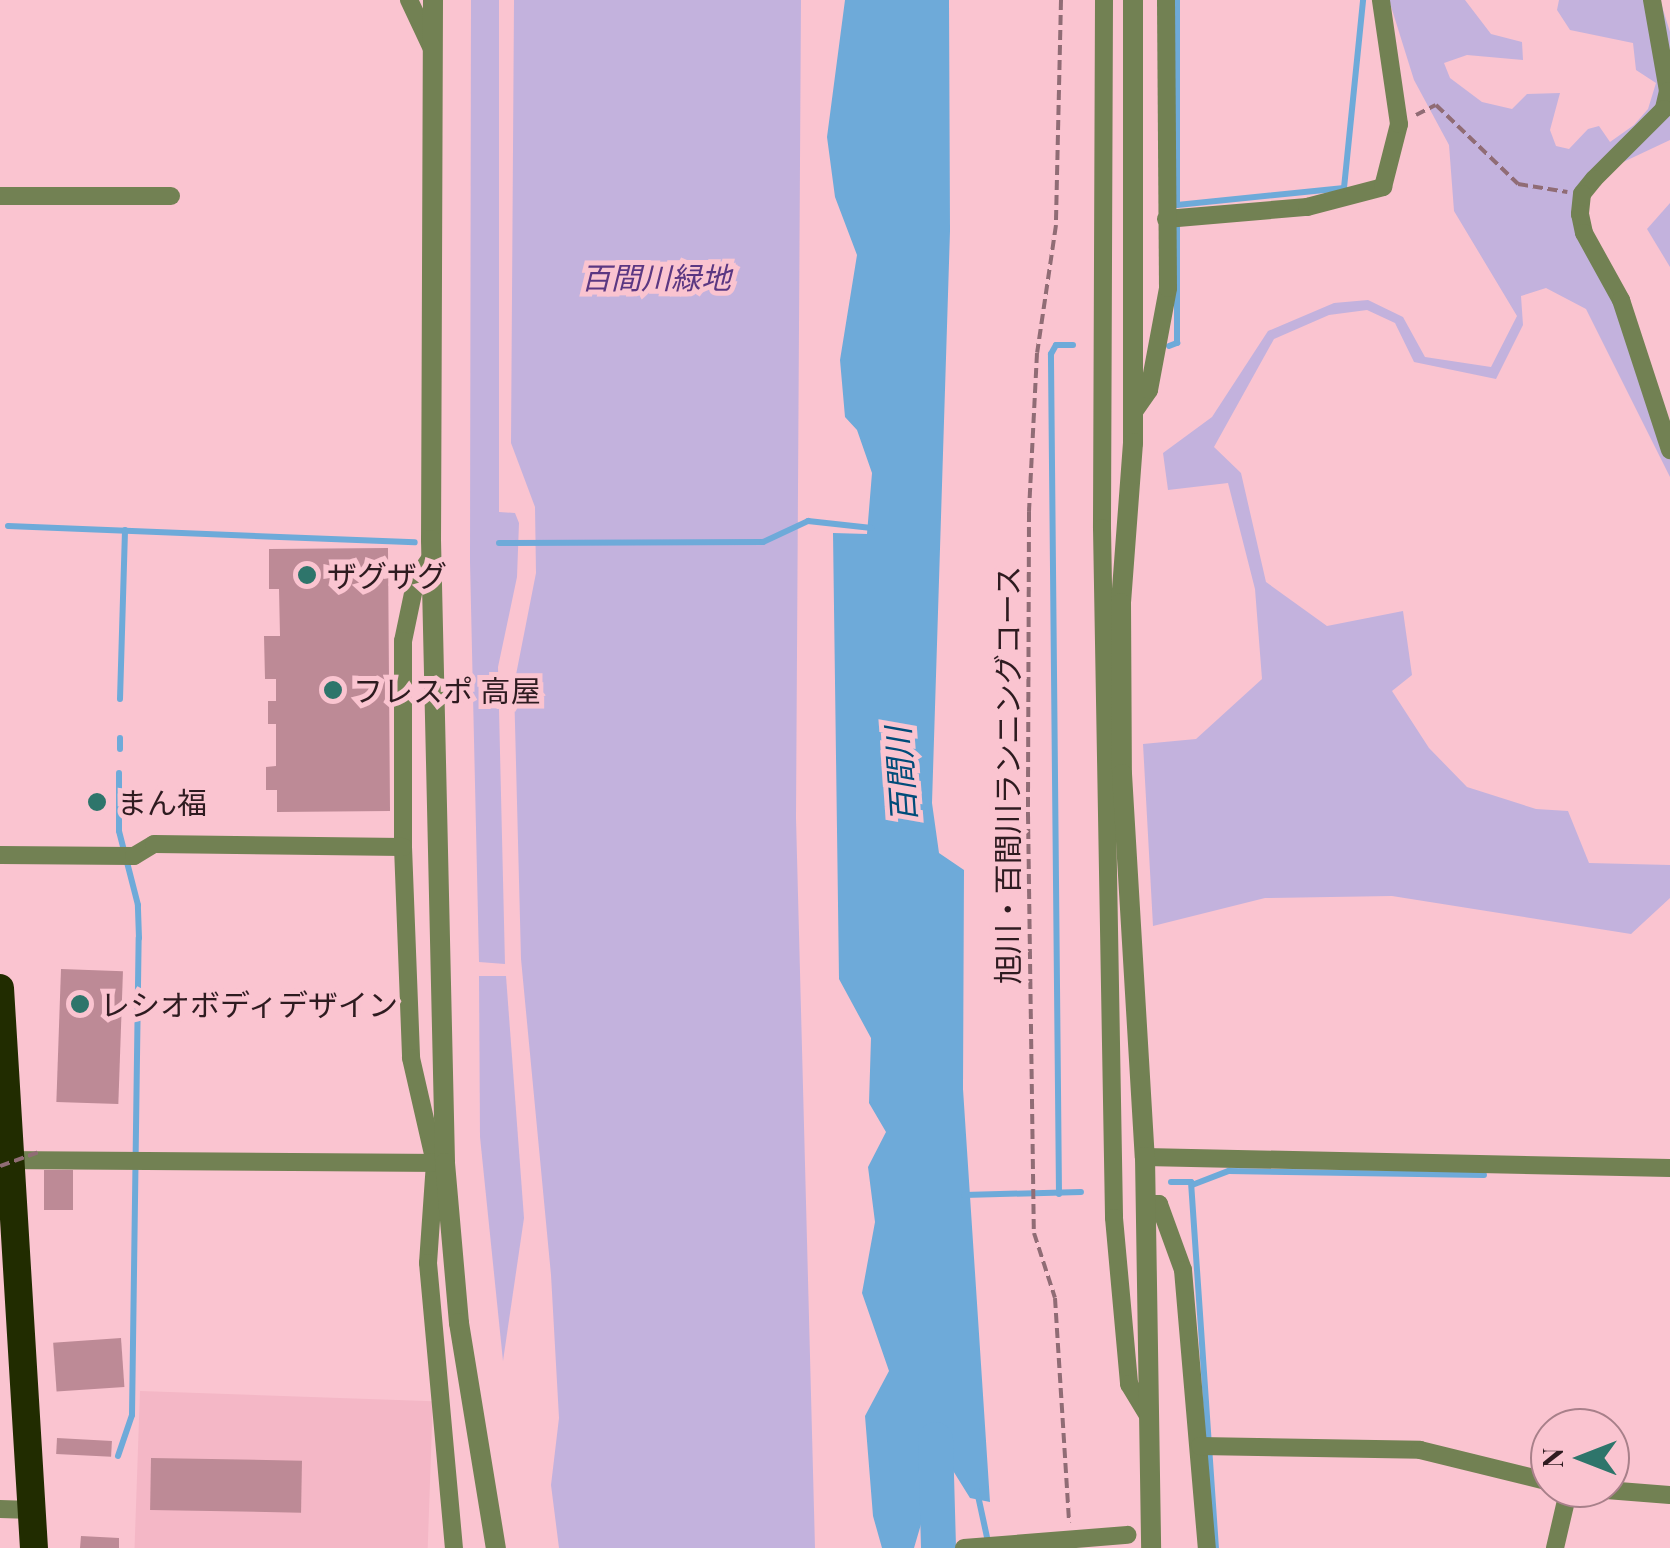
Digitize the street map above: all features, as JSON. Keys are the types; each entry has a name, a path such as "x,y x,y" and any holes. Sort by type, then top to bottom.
{"highway":[{"path":"0,988 4,1162 34,1548"}],"street":[{"path":"409,0 410,14 433,51"},
{"path":"433,0 432,556 440,1163 459,1324 496,1548"},
{"path":"1104,0 1102,528 1113,1180 1128,1384 1148,1416"},
{"path":"964,1548 1127,1535 1150,1540 1145,1157 1122,774 1121,603 1133,413 1133,0"},
{"path":"1133,413 1149,390 1168,288 1173,218 1166,0"},
{"path":"1173,218 1307,207 1373,191 1389,175 1399,124 1381,0"},
{"path":"1652,0 1668,92 1664,110 1582,194 1584,233 1621,300 1670,450"},
{"path":"0,196 170,196"},
{"path":"432,556 416,578 403,641 403,846 411,1058 440,1163 428,1263 454,1548"},
{"path":"0,855 128,856 154,844 403,846"},
{"path":"1145,1157 1670,1168"},
{"path":"4,1162 440,1163"},
{"path":"1146,1204 1160,1204 1183,1270 1206,1446 1207,1548"},
{"path":"1206,1446 1420,1450 1530,1477"},
{"path":"1630,1492 1670,1495"},
{"path":"0,1508 32,1510"},
{"path":"1555,1548 1564,1508"}],"path":[{"name":"旭川・百間川ランニングコース","path":"1061,0 1056,225 1037,353 1029,512 1032,1202 1034,1233 1055,1298 1069,1529"},
{"path":"1399,124 1436,105 1518,184 1582,194"},
{"path":"4,1162 39,1152"}],"shaded area":[{"path":"140,1391 433,1401 428,1548 135,1548"}],"green space":[{"path":"471,0 499,0 499,512 515,513 519,523 517,577 498,667 505,964 479,962 470,562"},
{"name":"百間川緑地","path":"514,0 801,0 796,818 815,1548 559,1548 551,1485 559,1418 551,1275 521,959 514,685 536,573 535,507 511,443"},
{"path":"1389,0 1465,0 1491,34 1522,42 1523,60 1467,55 1444,63 1450,78 1482,102 1512,109 1527,94 1560,93 1550,130 1556,146 1569,149 1588,129 1599,126 1610,142 1634,125 1648,109 1656,83 1636,70 1633,43 1570,30 1557,10 1559,0 1660,0 1670,32 1670,140 1619,164 1585,198 1585,220 1670,429 1670,477 1586,309 1546,288 1521,296 1523,325 1496,379 1414,362 1395,323 1367,310 1329,315 1274,339 1214,447 1241,473 1266,582 1327,626 1403,611 1412,675 1392,691 1429,748 1467,787 1536,809 1568,811 1589,863 1670,865 1670,898 1631,934 1392,896 1265,898 1153,926 1143,744 1196,739 1262,679 1255,589 1228,483 1168,490 1163,453 1212,417 1268,331 1334,303 1368,300 1403,317 1425,357 1491,367 1517,316 1454,211 1449,145 1414,80"},
{"path":"1670,203 1670,267 1647,229"},
{"path":"479,976 506,976 524,1218 503,1361 480,1137"}],"water":[{"path":"845,0 949,0 950,231 932,803 939,853 964,870 963,1089 990,1502 970,1498 942,1453 914,1548 882,1548 873,1516 865,1416 889,1371 862,1293 875,1222 868,1167 886,1132 869,1103 871,1038 839,979 833,533 867,534 872,473 857,430 845,417 840,360 857,255 835,197 827,137"}],"building":[{"name":"フレスポ 高屋","path":"388,548 390,811 277,812 277,790 266,790 266,767 276,766 276,724 268,724 268,701 276,701 276,679 265,679 264,636 280,636 279,589 269,589 269,549"},
{"path":"61,969 123,971 118,1104 56,1102"},
{"path":"44,1170 73,1170 73,1210 44,1210"},
{"path":"121,1338 124,1387 57,1392 53,1343"},
{"path":"57,1438 112,1441 111,1457 56,1454"},
{"path":"151,1458 302,1461 301,1513 150,1510"},
{"path":"81,1536 119,1538 119,1548 80,1548"}],"waterway":[{"path":"1177,0 1177,205"},
{"path":"1177,205 1344,188 1363,0"},
{"path":"1169,346 1177,343 1177,222"},
{"path":"1059,1194 1051,354 1056,345 1073,345"},
{"path":"499,543 763,542 808,521 872,528"},
{"path":"8,526 415,542"},
{"path":"120,699 125,530"},
{"path":"120,738 120,749"},
{"path":"118,1456 132,1415 139,938 138,905 119,831 119,773"},
{"path":"1192,1185 1229,1171 1484,1175"},
{"path":"1171,1182 1191,1182 1216,1548"},
{"path":"964,1195 1081,1192"},
{"name":"百間川","path":"935,1439 938,1548"},
{"path":"977,1491 988,1542"}],"place":[{"name":"ザグザグ","path":"307,575"},
{"name":"フレスポ 高屋","path":"333,690"},
{"name":"まん福","path":"97,802"},
{"name":"レシオボディデザイン","path":"80,1004"}]}
